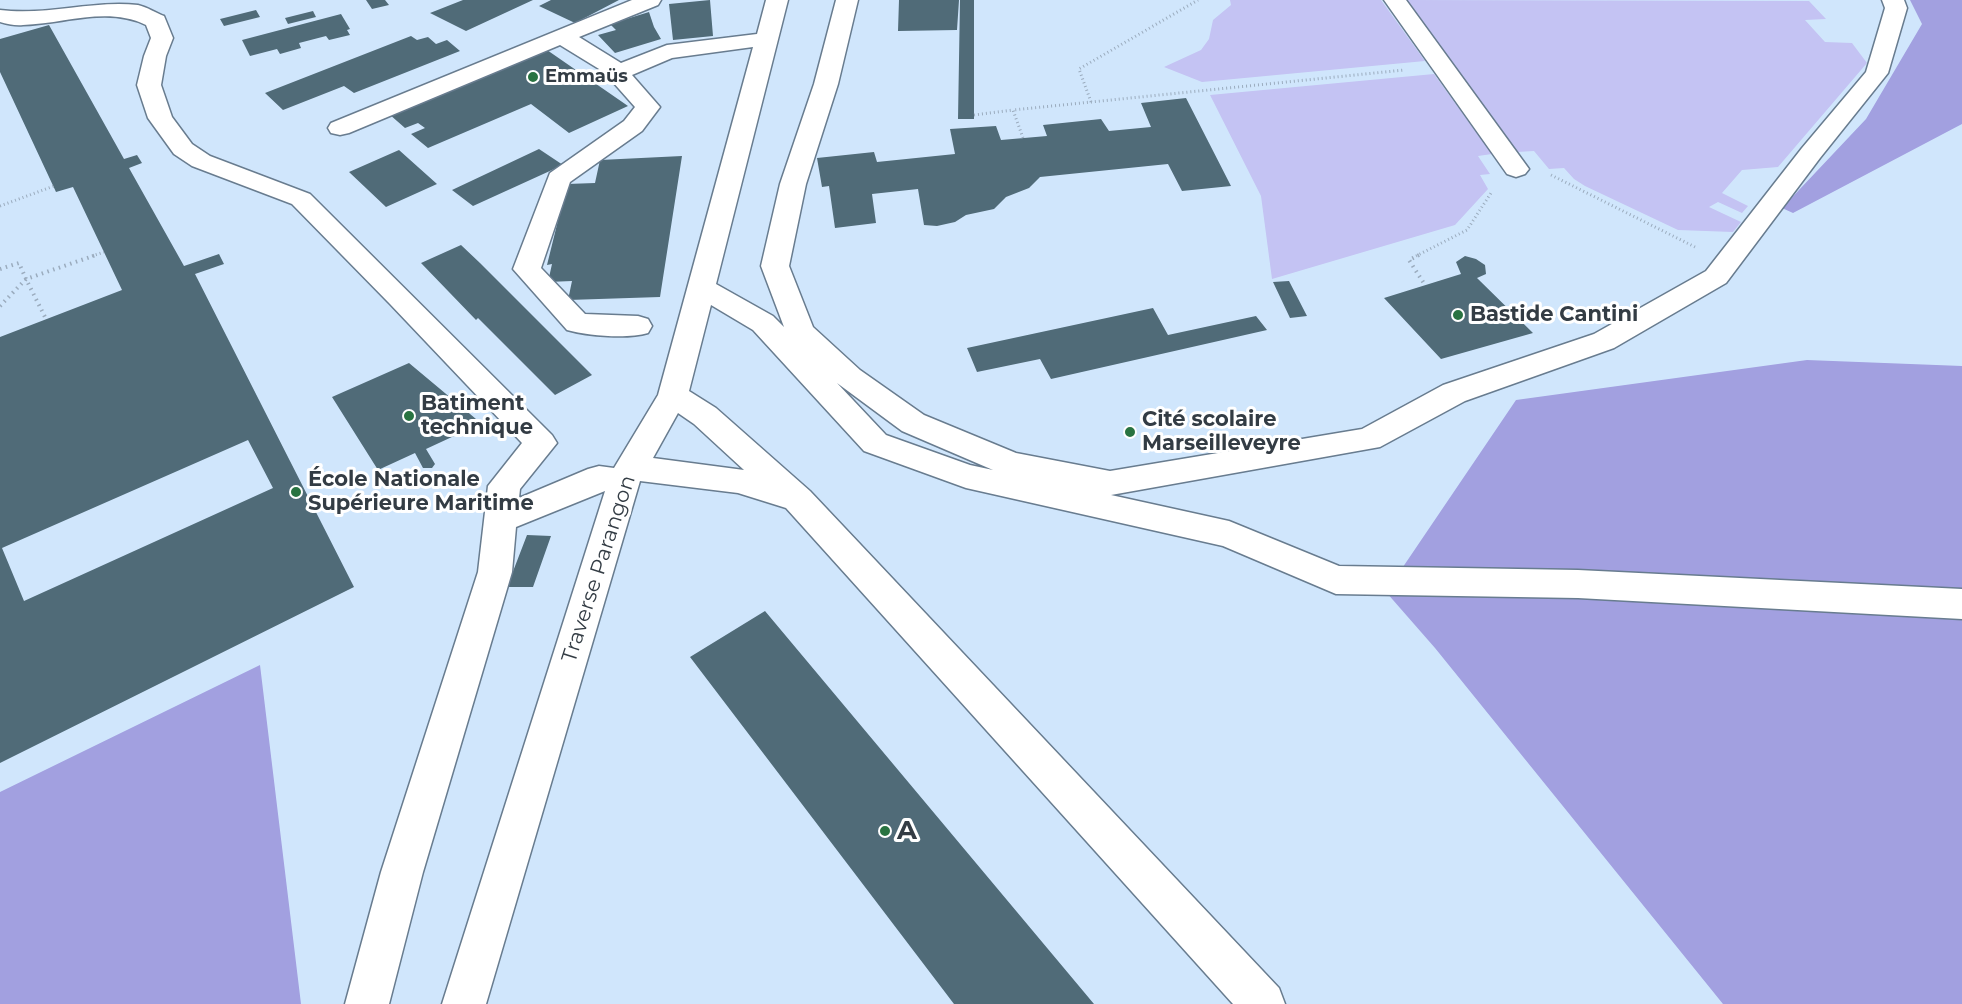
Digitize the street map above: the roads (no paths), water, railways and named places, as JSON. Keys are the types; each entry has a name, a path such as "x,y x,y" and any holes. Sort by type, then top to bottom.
{"street":[{"path":"340,128 650,0"},
{"name":"Traverse Parangon","path":"464,1004 627,474 673,395 777,0"},
{"path":"848,0 826,84 793,184 775,266 800,332 849,377 913,423 1011,464 1110,483 1369,439 1454,393 1604,341 1716,277 1877,73 1896,8 1893,0"},
{"path":"1395,0 1516,168"},
{"path":"0,16 22,19 96,10 135,11 156,21 162,38 155,56 149,85 160,118 183,149 201,161 301,199 400,297 542,444 504,486 495,572 402,872 367,1004"},
{"path":"561,36 619,72 648,106 633,126 559,178 526,269 577,322 638,326"},
{"path":"619,72 667,52 767,39"},
{"path":"703,288 763,323 875,443 966,476 1229,534 1336,580 1578,584 1962,604"},
{"path":"673,395 705,416 798,500 1263,1004"},
{"path":"501,519 599,478 627,474 689,473 740,481 798,500"}],"place":[{"name":"Emmaüs","path":"533,77"},
{"name":"Bastide Cantini","path":"1458,315"},
{"name":"Batiment technique","path":"409,416"},
{"name":"Cité scolaire Marseilleveyre","path":"1130,432"},
{"name":"École Nationale Supérieure Maritime","path":"296,492"},
{"name":"A","path":"885,831"}]}
